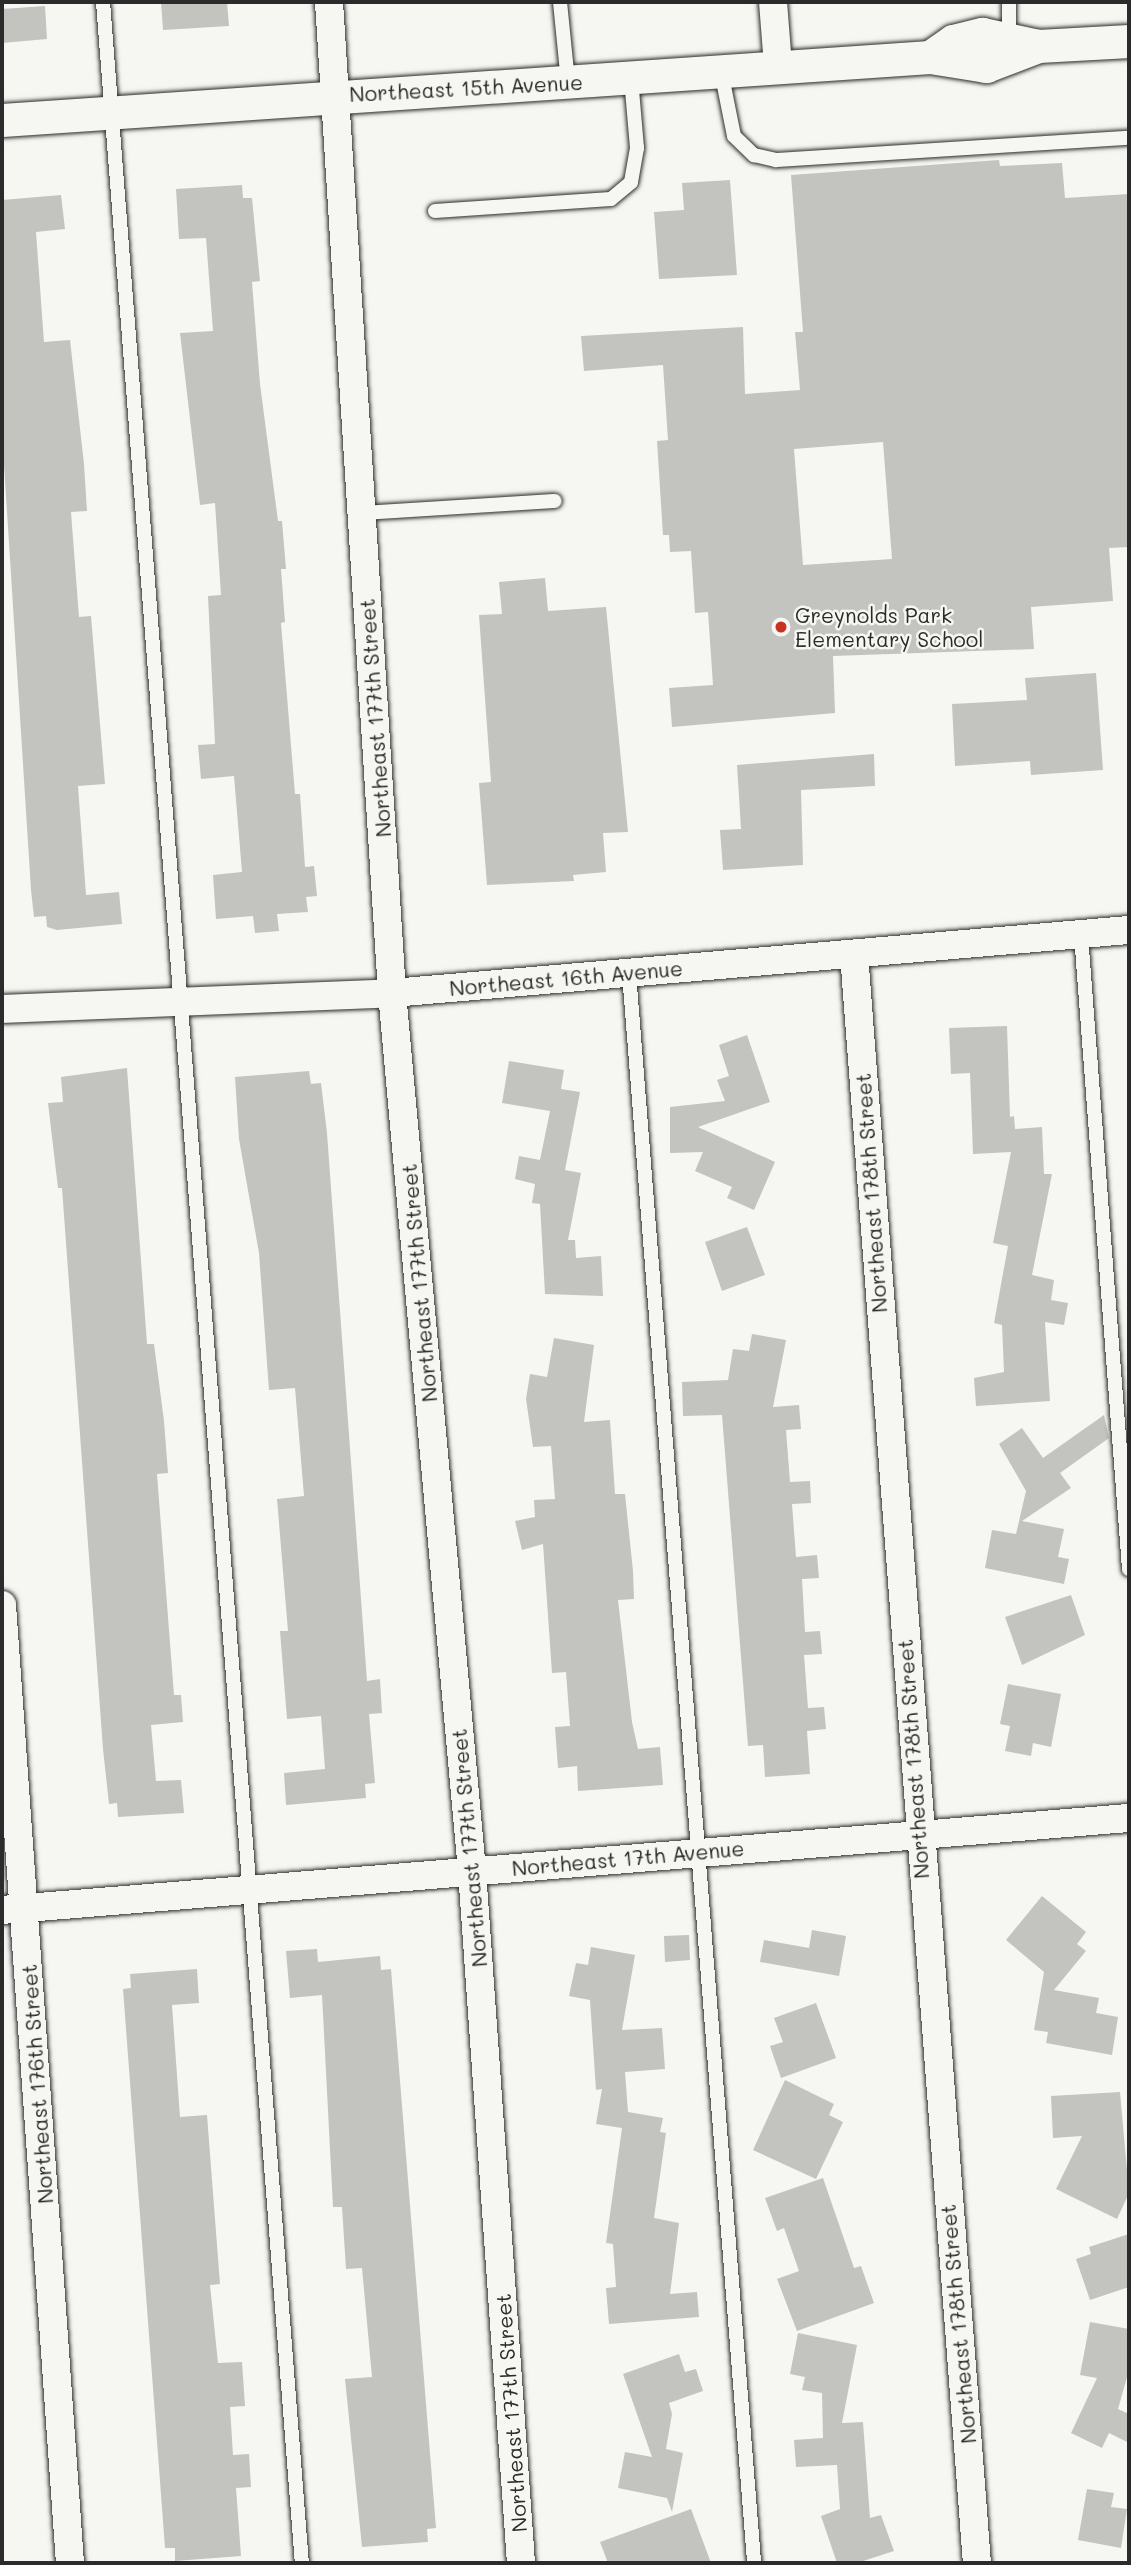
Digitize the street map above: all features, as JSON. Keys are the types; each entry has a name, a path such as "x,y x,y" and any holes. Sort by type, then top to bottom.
{"street":[{"name":"Northeast 177th Street","path":"329,2 392,993 472,1871 522,2563"},
{"path":"773,2 778,66"},
{"name":"Northeast 15th Avenue","path":"2,120 930,57 953,41 982,34 1023,43 1129,41"},
{"name":"Northeast 16th Avenue","path":"2,1009 392,993 1129,930"},
{"name":"Northeast 178th Street","path":"854,954 918,1835 977,2563"},
{"name":"Northeast 176th Street","path":"2,1605 13,1909 69,2563"},
{"name":"Northeast 17th Avenue","path":"13,1909 1129,1818"}],"lane":[{"path":"103,2 302,2563"},
{"path":"559,2 568,82"},
{"path":"1009,2 1023,43"},
{"path":"722,71 734,136 754,155 776,160 1129,138"},
{"path":"435,211 611,199 631,182 637,148 631,78"},
{"path":"362,513 555,501"},
{"path":"1081,934 1129,1569"},
{"path":"629,973 754,2563"}],"building":[{"path":"161,2 227,2 229,26 163,30"},
{"path":"45,6 47,39 2,43 2,9"},
{"path":"999,160 1000,166 1062,163 1065,198 1129,194 1129,547 1109,548 1113,601 1031,607 1034,649 833,656 835,713 672,727 669,688 713,685 708,612 695,613 691,551 670,552 669,535 663,535 657,441 668,440 663,365 584,371 581,336 743,327 745,394 800,390 795,332 803,332 791,175","holes":["883,442 892,559 803,565 794,449"]},
{"path":"730,180 737,275 659,279 654,212 684,210 682,183"},
{"path":"242,185 243,198 252,198 260,281 252,282 260,384 278,521 282,521 286,569 281,569 285,622 281,623 295,794 300,794 305,867 314,866 317,896 306,897 308,912 277,914 279,931 255,933 253,916 216,919 213,875 242,872 234,776 201,779 198,745 215,744 208,596 221,595 215,503 200,505 180,333 213,331 206,238 179,239 176,189"},
{"path":"61,195 65,229 36,232 44,342 70,340 84,464 87,511 71,512 79,617 91,616 105,784 78,786 86,895 119,892 122,924 57,930 47,927 46,916 34,917 31,890 2,433 2,200"},
{"path":"545,578 548,611 606,607 628,832 603,833 606,872 573,875 574,881 487,885 479,783 491,782 479,615 502,614 499,582"},
{"path":"1096,673 1103,770 1031,775 1030,761 955,766 952,704 1027,700 1025,678"},
{"path":"874,754 875,786 801,790 803,865 723,870 720,830 741,829 737,765"},
{"path":"1007,1026 1010,1117 1014,1116 1015,1129 1042,1127 1044,1174 1052,1174 1032,1275 1054,1280 1051,1300 1068,1303 1064,1325 1045,1322 1050,1401 976,1406 974,1378 1004,1372 1002,1325 994,1323 1008,1246 993,1243 1011,1152 973,1154 970,1073 951,1074 949,1028"},
{"path":"747,1035 770,1102 698,1127 775,1162 754,1210 727,1198 732,1187 695,1171 703,1152 670,1153 670,1107 725,1101 717,1080 729,1076 719,1045"},
{"path":"509,1061 564,1070 561,1089 580,1092 565,1170 581,1173 568,1240 575,1240 576,1258 601,1256 603,1296 545,1294 540,1204 532,1203 535,1184 515,1179 519,1156 540,1160 550,1111 502,1103"},
{"path":"127,1068 147,1344 154,1344 164,1421 168,1473 157,1474 174,1695 181,1695 183,1722 151,1725 156,1781 181,1780 184,1813 118,1817 117,1803 109,1804 103,1749 62,1188 58,1188 48,1103 63,1102 61,1077"},
{"path":"309,1071 311,1084 321,1083 327,1133 367,1681 380,1679 382,1713 369,1714 375,1783 365,1784 366,1798 286,1805 284,1773 325,1769 321,1716 287,1719 280,1631 288,1631 277,1499 304,1496 295,1388 269,1390 259,1253 239,1139 235,1077"},
{"path":"747,1227 765,1275 722,1291 705,1242"},
{"path":"752,1334 786,1340 773,1407 799,1405 801,1429 786,1430 790,1482 810,1481 811,1503 792,1504 796,1557 817,1555 819,1578 802,1579 805,1632 820,1631 822,1654 804,1655 808,1708 824,1707 826,1729 807,1731 810,1774 765,1777 763,1745 748,1746 722,1415 683,1416 682,1382 728,1380 733,1349 749,1351"},
{"path":"554,1338 594,1345 584,1422 610,1420 615,1494 625,1494 633,1571 634,1599 618,1600 632,1722 638,1749 660,1747 663,1785 578,1791 577,1766 558,1768 555,1727 570,1726 566,1672 552,1673 543,1544 522,1550 515,1521 535,1517 534,1500 555,1499 551,1446 533,1447 526,1399 530,1374 547,1377"},
{"path":"1104,1415 1109,1438 1060,1473 1071,1488 1022,1521 1064,1529 1058,1557 1069,1559 1064,1584 985,1568 992,1530 1016,1534 1026,1491 999,1444 1022,1428 1043,1458"},
{"path":"1071,1595 1085,1635 1022,1665 1005,1617"},
{"path":"1008,1684 1061,1694 1051,1747 1033,1743 1031,1756 1005,1751 1010,1726 1000,1724"},
{"path":"1042,1896 1086,1932 1077,1944 1086,1951 1054,1990 1099,1998 1096,2013 1118,2017 1112,2055 1046,2043 1048,2032 1034,2030 1044,1972 1006,1940"},
{"path":"812,1930 846,1936 839,1976 760,1962 764,1940 809,1948"},
{"path":"689,1935 690,1960 665,1962 664,1936"},
{"path":"591,1947 635,1955 622,2030 662,2028 665,2069 625,2072 628,2112 663,2118 660,2132 666,2133 654,2218 679,2223 670,2294 697,2292 699,2317 609,2324 606,2288 616,2287 613,2244 606,2243 622,2128 596,2124 602,2089 596,2090 590,2000 569,1996 576,1963 588,1965"},
{"path":"317,1949 318,1962 380,1956 381,1970 391,1969 436,2528 427,2529 428,2542 362,2547 345,2379 372,2377 362,2268 346,2269 342,2207 333,2207 322,1995 290,1998 286,1951"},
{"path":"197,1969 199,2003 172,2005 180,2117 207,2115 220,2284 210,2285 218,2363 242,2362 245,2406 230,2407 233,2455 249,2454 251,2487 236,2488 241,2556 175,2561 175,2548 165,2548 123,1989 131,1988 130,1974"},
{"path":"816,2003 836,2058 781,2078 770,2046 783,2042 774,2018"},
{"path":"785,2080 834,2104 829,2115 843,2122 816,2179 753,2150"},
{"path":"1120,2092 1129,2193 1117,2219 1056,2189 1082,2136 1053,2138 1051,2096"},
{"path":"823,2178 854,2268 861,2266 874,2303 797,2331 777,2279 799,2271 784,2228 777,2231 765,2198"},
{"path":"1129,2234 1129,2287 1090,2300 1076,2259 1091,2254 1089,2247"},
{"path":"1090,2322 1129,2329 1129,2370 1118,2409 1129,2414 1129,2443 1109,2433 1102,2448 1071,2433 1097,2378 1080,2375"},
{"path":"798,2333 857,2345 842,2423 863,2422 870,2518 881,2515 894,2551 857,2563 837,2563 821,2516 840,2509 837,2465 796,2467 794,2440 823,2438 822,2393 802,2390 805,2377 790,2374"},
{"path":"679,2354 685,2372 696,2369 703,2391 669,2403 672,2414 666,2449 683,2453 672,2512 667,2498 618,2488 625,2452 652,2457 623,2374"},
{"path":"1087,2489 1114,2493 1111,2507 1127,2509 1121,2548 1078,2540"},
{"path":"691,2509 711,2563 608,2563 600,2542"}],"place":[{"name":"Greynolds Park Elementary School","path":"781,627"}]}
